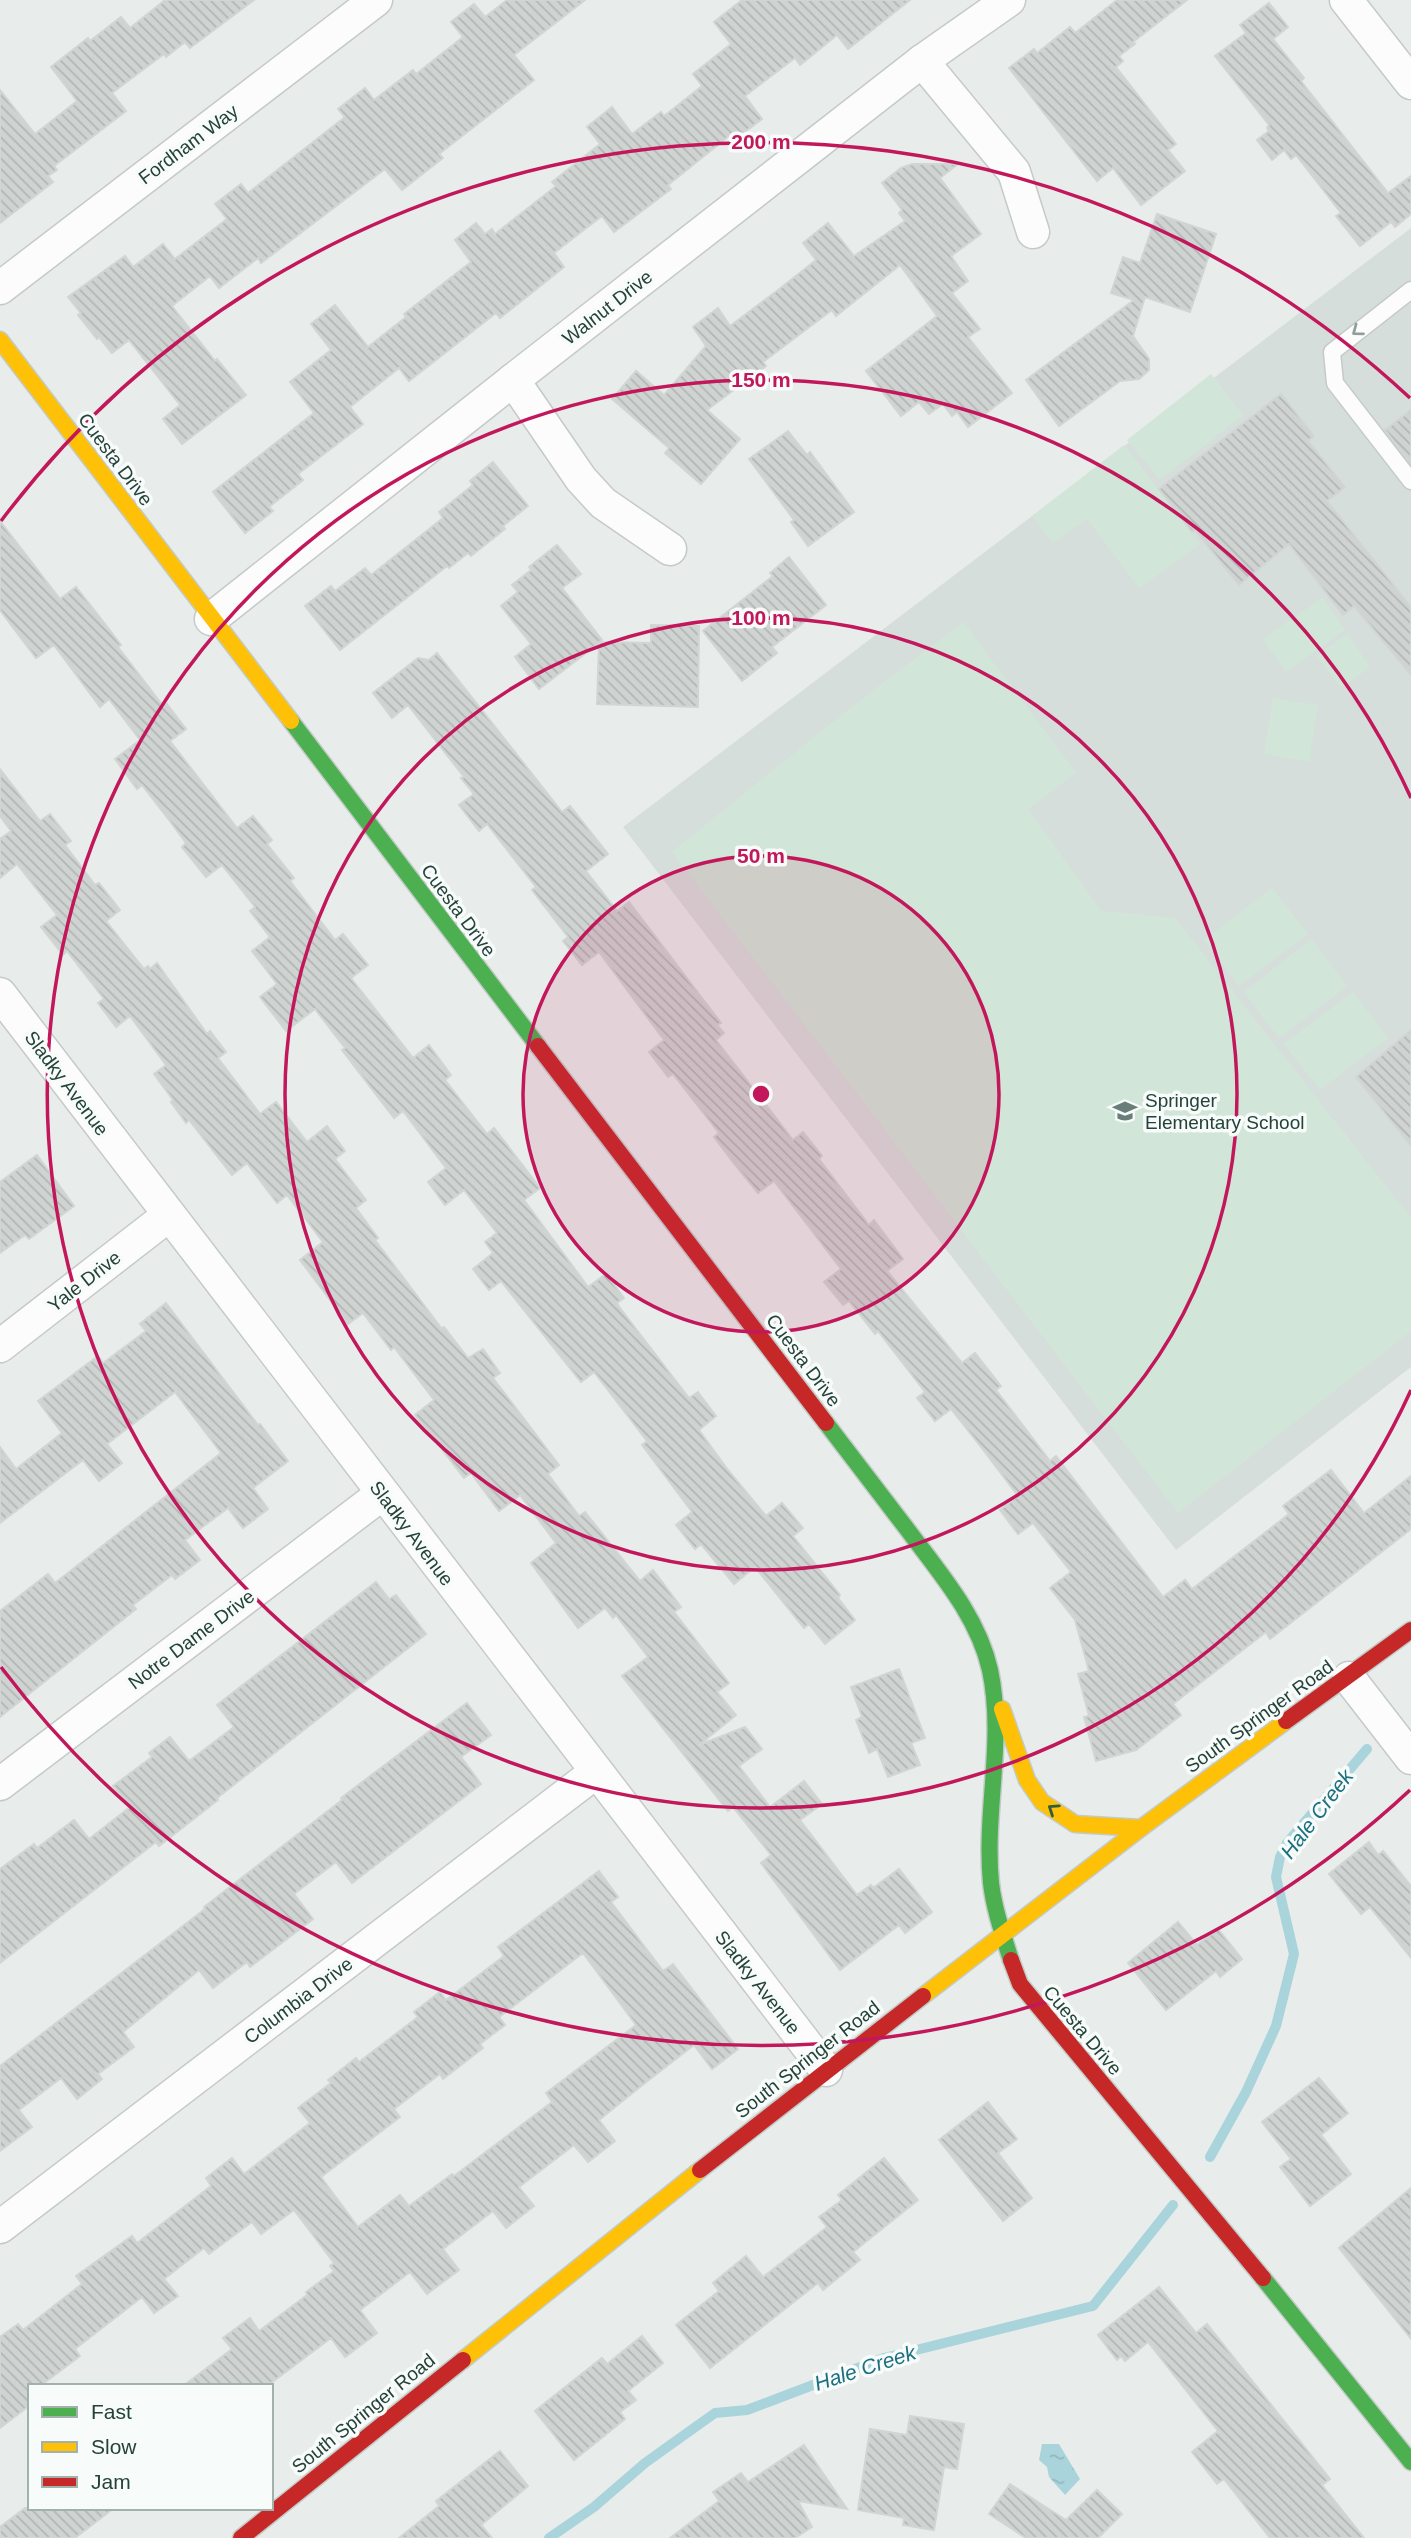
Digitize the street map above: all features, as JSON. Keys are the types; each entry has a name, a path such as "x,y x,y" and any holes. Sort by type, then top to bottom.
{"street":[{"name":"Fordham Way","path":"0,288 376,0"},
{"name":"Walnut Drive","path":"211,619 922,61 1009,0"},
{"path":"1346,0 1411,83"},
{"path":"922,61 1014,172 1033,232"},
{"name":"Cuesta Drive","path":"0,340 950,1586 978,1633 992,1681 995,1725 990,1814 991,1881 1003,1934 1020,1984 1292,2313 1411,2462"},
{"path":"513,380 580,479 603,503 670,549"},
{"name":"Sladky Avenue","path":"0,994 826,2070"},
{"name":"Yale Drive","path":"0,1346 169,1215"},
{"name":"Notre Dame Drive","path":"0,1784 383,1493"},
{"name":"South Springer Road","path":"241,2538 826,2070 1141,1828 1411,1630"},
{"path":"1349,1678 1411,1758"},
{"path":"992,1681 1027,1780 1042,1802 1075,1824 1141,1828"},
{"name":"Columbia Drive","path":"0,2227 596,1772"}],"lane":[{"path":"1411,290 1332,352 1335,383 1411,481"}],"shaded area":[{"name":"Springer Elementary School","path":"1411,228 1411,1367 1176,1550 623,827"}],"green space":[{"path":"1211,374 1243,415 1160,480 1127,440"},
{"path":"1124,445 1200,544 1139,588 1087,519 1053,543 1032,516"},
{"path":"1322,598 1345,630 1286,672 1263,639"},
{"path":"963,622 1076,773 1028,809 1101,911 1175,918 1411,1218 1411,1331 1178,1513 672,852 839,717"},
{"path":"1347,634 1370,667 1341,688 1317,656"},
{"path":"1273,698 1318,705 1309,762 1264,754"},
{"path":"1272,888 1308,934 1239,986 1204,940"},
{"path":"1312,939 1347,986 1279,1038 1244,992"},
{"path":"1353,992 1388,1038 1320,1090 1284,1044"}],"water":[{"path":"1042,2444 1059,2444 1080,2479 1065,2495 1049,2477 1047,2467 1039,2460"}],"building":[{"path":"165,0 254,0 190,48 185,42 166,57 164,54 112,93 126,111 54,166 57,170 48,176 53,182 0,223 0,90 35,134 77,101 51,67 121,17 130,28"},
{"path":"507,0 585,0 514,55 534,80 439,154 443,158 402,190 385,169 261,263 258,258 219,288 210,276 172,306 246,395 182,444 163,419 180,405 129,340 112,353 78,315 81,313 68,297 125,256 133,267 163,244 175,259 227,219 215,204 241,184 248,193 345,117 338,109 365,88 374,100 413,70 416,74 463,37 451,22 474,4 485,17"},
{"path":"742,0 910,0 848,49 837,35 800,65 795,58 745,96 762,119 738,137 734,132 668,185 671,189 614,232 602,216 554,253 564,267 500,318 496,313 409,381 399,368 350,407 363,424 298,474 303,480 269,507 273,511 245,533 213,492 314,413 290,382 331,350 311,324 335,305 368,347 406,317 404,314 471,262 455,240 476,223 485,234 492,229 495,234 556,186 552,182 600,144 587,127 612,107 632,134 661,112 664,116 702,86 693,74 731,44 714,22"},
{"path":"1117,0 1187,0 1133,42 1135,44 1119,56 1123,61 1116,67 1176,144 1168,150 1185,171 1141,205 1113,168 1097,181 1009,68 1034,49 1037,53 1070,27 1075,33"},
{"path":"1269,3 1288,27 1273,39 1304,78 1301,81 1388,193 1411,176 1411,214 1395,227 1391,222 1360,246 1336,216 1341,213 1296,155 1291,159 1284,150 1272,160 1257,140 1269,131 1269,125 1215,56 1246,33 1240,25"},
{"path":"912,164 958,164 940,178 981,234 951,256 968,281 952,293 980,329 968,337 1012,393 968,427 957,412 952,416 943,404 929,414 919,402 901,416 866,371 937,316 900,265 836,316 832,310 763,362 766,366 707,410 740,439 701,484 665,453 669,448 612,399 636,371 664,395 706,346 693,327 718,308 730,326 778,290 816,260 803,243 828,223 854,256 905,221 899,213 902,210 882,183 901,168"},
{"path":"1157,214 1216,234 1190,312 1145,297 1133,336 1149,359 1149,370 1139,379 1120,381 1059,426 1026,380 1134,300 1111,293 1123,257 1140,263"},
{"path":"1281,394 1314,436 1308,441 1345,487 1327,501 1411,607 1411,675 1354,606 1343,615 1289,544 1239,585 1195,530 1192,532 1159,489"},
{"path":"1411,410 1411,464 1385,430"},
{"path":"788,431 807,455 810,452 854,512 808,546 791,522 794,520 749,459"},
{"path":"493,462 528,506 503,526 505,529 471,556 468,553 449,568 447,566 340,650 305,606 331,586 335,591 365,568 371,575 443,518 439,512 473,485 470,481"},
{"path":"0,521 60,599 76,587 164,707 167,704 186,729 170,741 237,828 253,816 272,840 267,844 294,878 290,881 335,940 343,934 368,965 351,978 413,1058 429,1045 451,1075 445,1080 487,1134 494,1128 521,1163 540,1188 524,1200 588,1287 606,1274 624,1298 617,1303 620,1308 689,1398 698,1392 716,1416 699,1430 728,1470 766,1516 782,1503 803,1528 793,1536 840,1595 838,1598 855,1620 825,1644 809,1624 804,1628 755,1567 734,1584 701,1544 695,1549 676,1525 692,1512 642,1445 647,1441 594,1372 581,1382 501,1281 489,1290 473,1269 493,1253 485,1242 497,1233 464,1190 445,1205 428,1182 446,1168 403,1111 394,1118 342,1050 345,1048 315,1009 286,1031 260,997 277,984 252,951 270,937 250,911 255,907 222,865 206,877 182,847 186,843 169,820 142,785 137,789 115,759 140,740 109,699 100,707 54,645 36,658 0,610"},
{"path":"557,545 581,574 562,588 602,640 599,642 651,643 651,625 699,626 698,707 597,704 599,643 539,689 515,657 531,644 501,606 518,592 512,585 531,570 529,567"},
{"path":"789,557 826,605 772,647 777,653 742,681 703,631 773,576 770,573"},
{"path":"437,653 562,812 570,806 608,854 586,871 617,911 629,902 721,1023 717,1025 724,1033 716,1040 793,1140 803,1132 822,1156 819,1159 869,1225 874,1220 903,1259 887,1271 962,1363 975,1353 1001,1386 996,1390 1050,1461 1056,1456 1163,1597 1185,1580 1192,1589 1289,1514 1283,1506 1331,1470 1364,1513 1411,1476 1411,1529 1270,1639 1266,1632 1173,1704 1181,1715 1136,1750 1096,1761 1084,1717 1089,1716 1078,1674 1089,1671 1075,1620 1050,1588 1071,1572 1033,1523 1018,1534 1000,1510 1018,1496 981,1447 951,1409 935,1421 917,1398 925,1392 878,1331 875,1334 849,1301 843,1305 824,1282 841,1269 774,1181 758,1193 732,1161 714,1137 719,1133 673,1074 668,1077 649,1052 664,1040 599,952 582,965 563,941 568,937 532,890 536,887 487,824 479,831 459,805 474,794 408,705 392,718 373,693 418,658 429,660"},
{"path":"0,769 40,821 50,814 71,841 65,845 95,885 99,883 120,910 106,921 144,969 148,966 150,969 157,963 207,1034 210,1031 226,1052 218,1058 260,1114 276,1102 307,1142 327,1126 345,1151 335,1159 366,1200 356,1208 378,1238 375,1240 442,1329 444,1327 468,1358 483,1349 500,1373 493,1378 559,1465 548,1474 579,1516 585,1512 640,1581 653,1570 681,1607 674,1612 729,1683 717,1692 736,1715 699,1745 745,1727 762,1749 739,1766 770,1807 804,1781 822,1804 800,1820 857,1895 871,1885 873,1888 899,1869 932,1912 905,1933 899,1925 840,1970 761,1863 771,1855 733,1807 728,1811 622,1676 648,1657 616,1615 613,1618 605,1608 578,1628 531,1563 556,1543 520,1495 499,1511 471,1473 464,1478 415,1415 434,1400 394,1347 391,1350 363,1313 348,1324 300,1260 323,1242 287,1195 277,1203 247,1163 232,1175 189,1120 186,1123 171,1102 173,1100 154,1074 166,1065 130,1016 116,1027 98,1003 104,999 67,951 63,955 41,927 57,915 17,864 0,878 0,839 11,831 0,816"},
{"path":"1411,1030 1411,1146 1356,1077"},
{"path":"37,1155 74,1206 29,1239 25,1235 0,1253 0,1182"},
{"path":"166,1303 288,1461 253,1488 268,1509 243,1528 228,1508 185,1540 200,1560 175,1579 172,1575 133,1605 136,1609 0,1717 0,1611 48,1574 55,1583 221,1453 175,1392 107,1444 122,1463 99,1481 83,1460 0,1523 0,1447 16,1469 62,1433 38,1401 98,1356 103,1363 146,1331 140,1324"},
{"path":"376,1582 389,1599 396,1595 426,1634 159,1846 156,1842 0,1963 0,1869 34,1844 37,1848 74,1820 89,1839 130,1807 113,1786 152,1757 149,1753 170,1737 189,1761 234,1727 217,1705"},
{"path":"899,1669 925,1738 911,1743 920,1765 888,1777 877,1749 869,1753 856,1720 862,1717 851,1687"},
{"path":"467,1703 491,1735 461,1757 481,1784 352,1883 336,1862 294,1894 313,1919 250,1967 247,1962 213,1988 199,1970 123,2032 134,2047 98,2074 102,2079 77,2099 61,2078 19,2110 32,2127 0,2151 0,2066 205,1909 204,1907 342,1800 341,1798"},
{"path":"1369,1842 1378,1855 1383,1851 1411,1886 1411,1958 1370,1907 1361,1914 1329,1874"},
{"path":"599,1871 618,1897 611,1902 663,1971 673,1964 738,2049 712,2069 694,2045 645,2083 599,2120 615,2141 588,2162 574,2145 519,2187 534,2206 506,2228 493,2211 443,2249 459,2270 427,2294 410,2272 360,2310 377,2333 345,2357 331,2338 270,2384 186,2384 232,2349 223,2338 250,2318 259,2331 334,2271 330,2266 334,2263 294,2210 261,2234 252,2222 209,2254 204,2248 164,2279 178,2296 154,2313 142,2297 75,2349 80,2356 43,2384 28,2384 28,2407 0,2428 0,2337 18,2324 23,2330 82,2284 76,2276 132,2236 137,2243 211,2186 206,2178 232,2158 244,2174 310,2123 298,2108 331,2083 328,2080 356,2058 359,2062 418,2017 414,2012 440,1992 446,2000 504,1956 498,1947","holes":["583,1953 636,2025 546,2093 552,2102 454,2176 452,2174 409,2206 400,2195 358,2227 321,2177 400,2117 394,2109 440,2074 443,2079 483,2048 480,2044 505,2025 499,2017"]},
{"path":"1178,1922 1197,1945 1218,1929 1242,1959 1220,1977 1216,1971 1166,2010 1128,1963"},
{"path":"1319,2078 1348,2113 1321,2135 1351,2174 1310,2206 1280,2167 1291,2159 1262,2122"},
{"path":"988,2102 1017,2139 998,2153 1032,2198 1003,2221 939,2140"},
{"path":"884,2158 918,2200 853,2252 860,2260 823,2290 818,2283 710,2368 676,2325 719,2291 713,2283 746,2256 763,2277 827,2227 819,2217 842,2200 838,2195"},
{"path":"1411,2188 1411,2339 1339,2248"},
{"path":"1159,2287 1196,2333 1207,2324 1330,2479 1322,2485 1364,2538 1270,2538 1224,2479 1217,2484 1192,2452 1218,2431 1148,2342 1125,2361 1121,2356 1117,2360 1098,2335"},
{"path":"642,2336 663,2363 628,2391 636,2400 620,2412 625,2419 574,2460 535,2411 602,2358 607,2364"},
{"path":"910,2416 964,2424 957,2469 944,2467 934,2530 903,2525 904,2518 858,2510 870,2429 907,2435"},
{"path":"804,2445 847,2509 798,2501 812,2527 795,2538 670,2538 719,2501 713,2492 741,2473 748,2482"},
{"path":"500,2451 528,2486 481,2525 492,2538 399,2538 439,2506 436,2501"},
{"path":"1010,2484 1066,2520 1097,2490 1122,2514 1098,2538 1026,2538 989,2514"},
{"path":"25,2508 111,2510 75,2538 0,2538 0,2527"}],"waterway":[{"name":"Hale Creek","path":"1210,2157 1246,2092 1276,2026 1294,1954 1276,1877 1280,1857 1287,1843 1367,1749"},
{"name":"Hale Creek","path":"549,2538 594,2507 645,2463 715,2413 747,2410 884,2358 1093,2306 1173,2205"}],"traffic: fast":[{"path":"291,721 538,1046"},
{"path":"826,1423 956,1595 984,1650 990,1670 996,1723 990,1830 991,1883 1011,1960"},
{"path":"1263,2278 1411,2462"}],"traffic: slow":[{"path":"0,340 291,721"},
{"path":"1002,1709 1027,1780 1042,1802 1075,1824 1141,1828"},
{"path":"923,1996 1141,1828 1286,1721"},
{"path":"463,2360 700,2170"}],"traffic: jam":[{"path":"538,1046 826,1423"},
{"path":"1286,1721 1411,1630"},
{"path":"1011,1960 1020,1984 1263,2278"},
{"path":"700,2170 923,1996"},
{"path":"241,2538 463,2360"}],"place":[{"name":"Springer Elementary School","path":"1125,1111"}]}
